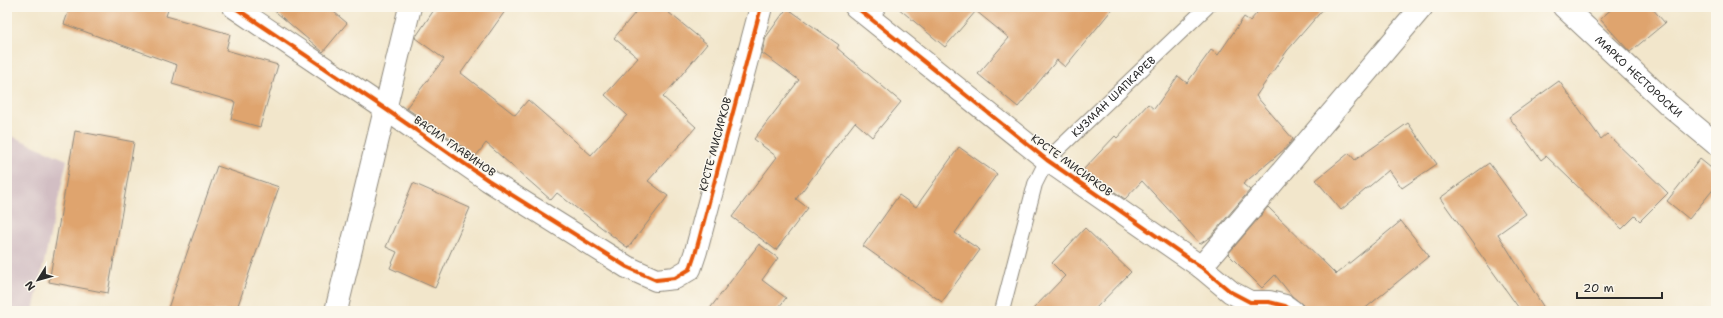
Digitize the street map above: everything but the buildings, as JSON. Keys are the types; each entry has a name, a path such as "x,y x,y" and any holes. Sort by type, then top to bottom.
{"street":[{"name":"ВАСИЛ ГЛАВИНОВ","path":"234,7 488,180 627,267 656,280 675,278"},
{"path":"336,311 384,108 410,7"},
{"name":"КРСТЕ МИСИРКОВ","path":"675,278 690,269 696,251 761,7"},
{"path":"1201,267 1422,7"},
{"name":"МАРКО НЕСТОРОСКИ","path":"1564,7 1669,105 1716,144"},
{"name":"КРСТЕ МИСИРКОВ","path":"868,11 1047,160 1201,267 1230,292 1250,302 1270,302 1285,306 1292,311"}],"lane":[{"name":"КУЗМАН ШАПКАРЕВ","path":"1002,311 1034,184 1047,160 1207,7"}],"shaded area":[{"path":"7,134 67,160 33,311 7,311"}],"cycle path":[{"path":"234,7 488,180 627,267 656,280 675,278 690,269 761,7"},
{"path":"856,7 1047,160 1201,267 1231,292 1250,302 1269,302 1285,306 1292,311"}]}
